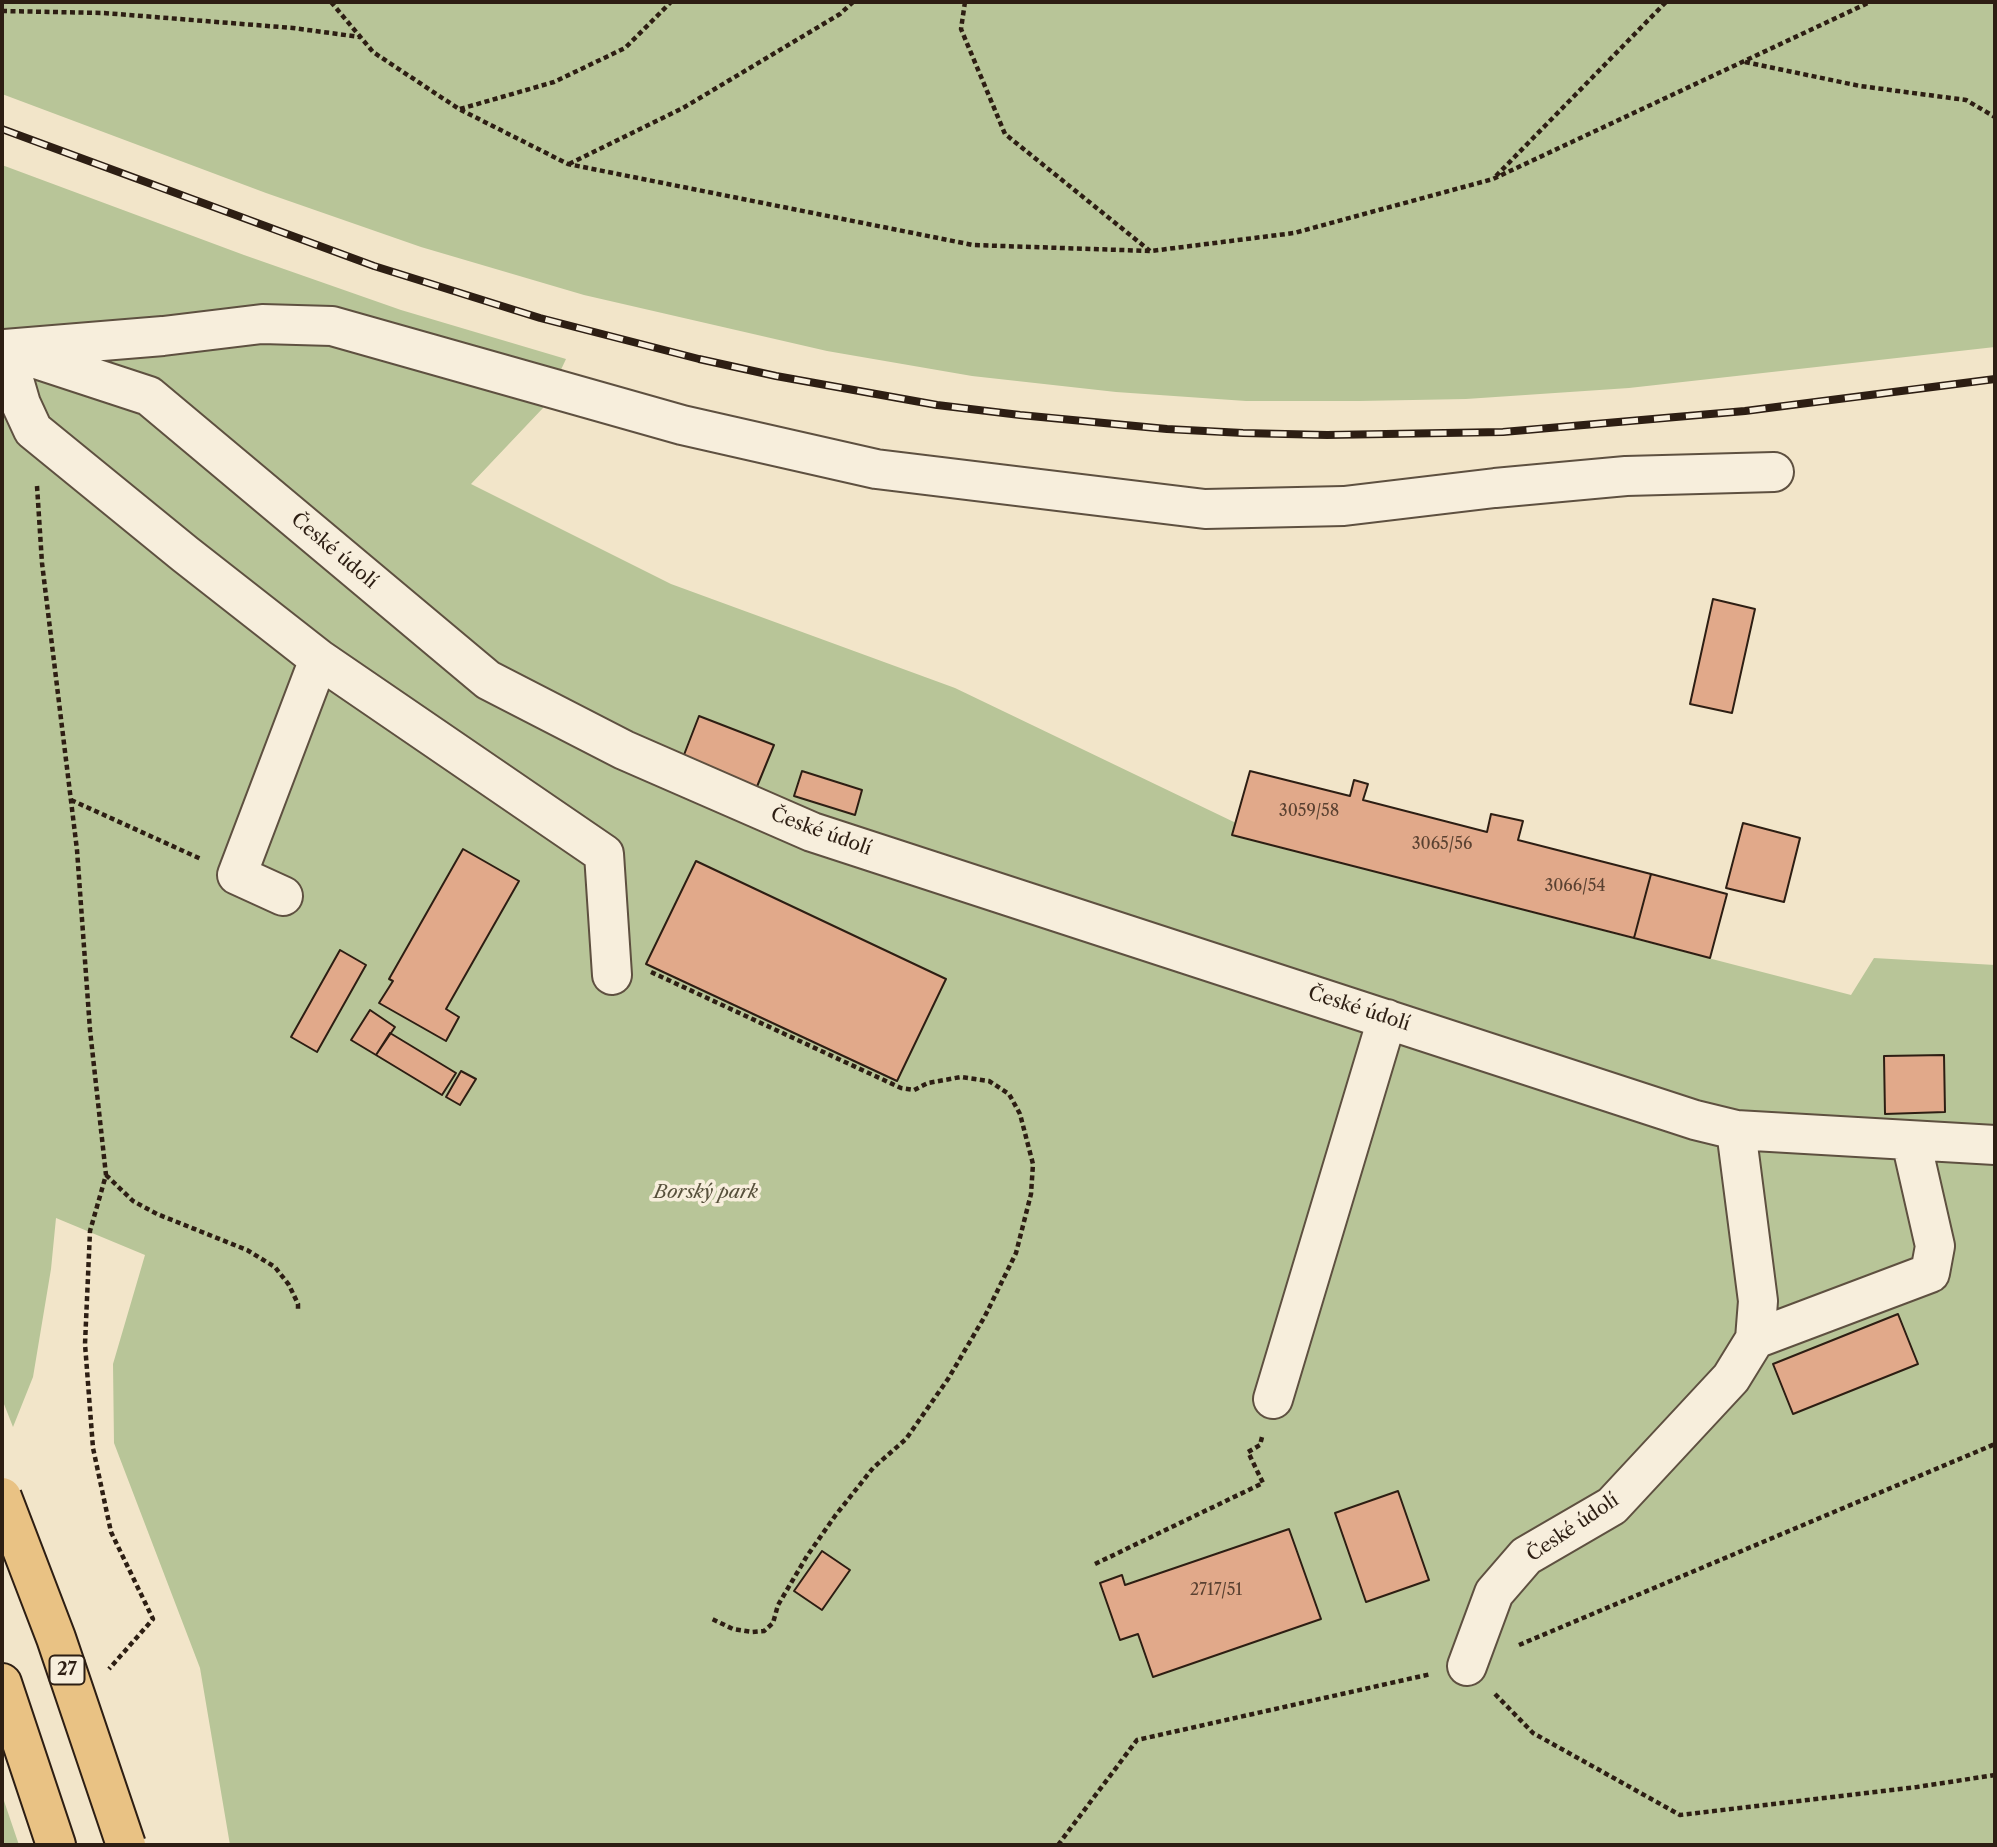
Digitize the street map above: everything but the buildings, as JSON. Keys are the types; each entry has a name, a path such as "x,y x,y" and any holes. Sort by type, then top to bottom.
{"highway":[{"name":"27","path":"2,1497 56,1638 126,1845"},
{"path":"2,1683 56,1845"}],"street":[{"path":"627,971 604,855 319,659 33,430 21,404 4,348 163,336 262,324 332,326 682,425 876,470 1205,509 1344,506 1626,475 1774,472"},
{"name":"České údolí","path":"4,348 149,396 488,680 624,750 812,831 1695,1120 1736,1130 1995,1146"},
{"path":"283,896 237,875 319,659"},
{"path":"1273,1399 1387,1019"},
{"name":"České údolí","path":"1467,1666 1494,1593 1526,1556 1612,1506 1731,1378 1755,1339 1758,1301 1736,1130"},
{"path":"1755,1339 1930,1273 1935,1246 1911,1141"}],"path":[{"path":"331,2 373,52 459,109 568,164 973,244 1151,251 1294,233 1493,179 1870,2"},
{"path":"459,109 554,82 625,48 671,2"},
{"path":"568,164 683,108 840,14 853,2"},
{"path":"965,2 961,29 1005,134 1151,251"},
{"path":"1493,179 1666,2"},
{"path":"2,11 104,13 293,28 360,37"},
{"path":"1743,61 1860,86 1966,100 1995,117"},
{"path":"33,430 42,563 77,850 90,1030 106,1175 90,1231 85,1344 93,1447 111,1532 153,1619 104,1674"},
{"path":"71,800 237,875"},
{"path":"627,971 901,1088 914,1090 928,1083 961,1077 989,1081 1009,1094 1020,1114 1033,1164 1031,1194 1016,1253 985,1317 948,1379 906,1439 873,1468 835,1516 784,1595 773,1623 764,1630 752,1632 733,1629 710,1618"},
{"path":"106,1175 133,1201 157,1214 247,1250 275,1267 289,1285 298,1304 298,1312"},
{"path":"1095,1564 1263,1483 1248,1452 1260,1446 1273,1399"},
{"path":"1058,1845 1137,1740 1467,1666 1995,1444"},
{"path":"1467,1666 1533,1733 1680,1815 1995,1775"}],"green space":[{"path":"2,2 1995,2 1995,347 1629,388 1466,399 1359,401 1246,401 1116,392 972,376 827,351 584,295 421,247 266,193 2,94"},
{"name":"Borský park","path":"2,165 401,310 566,359 543,408 471,484 671,584 955,688 1236,823 1233,835 1851,995 1874,958 1995,965 1995,1845 230,1845 200,1668 114,1443 113,1364 145,1255 56,1218 51,1269 33,1377 13,1427 2,1399"},
{"path":"2,1795 19,1845 2,1845"}],"railway":[{"path":"2,129 374,266 540,318 776,376 937,405 1167,429 1243,433 1327,435 1503,432 1745,411 1995,379"}]}
